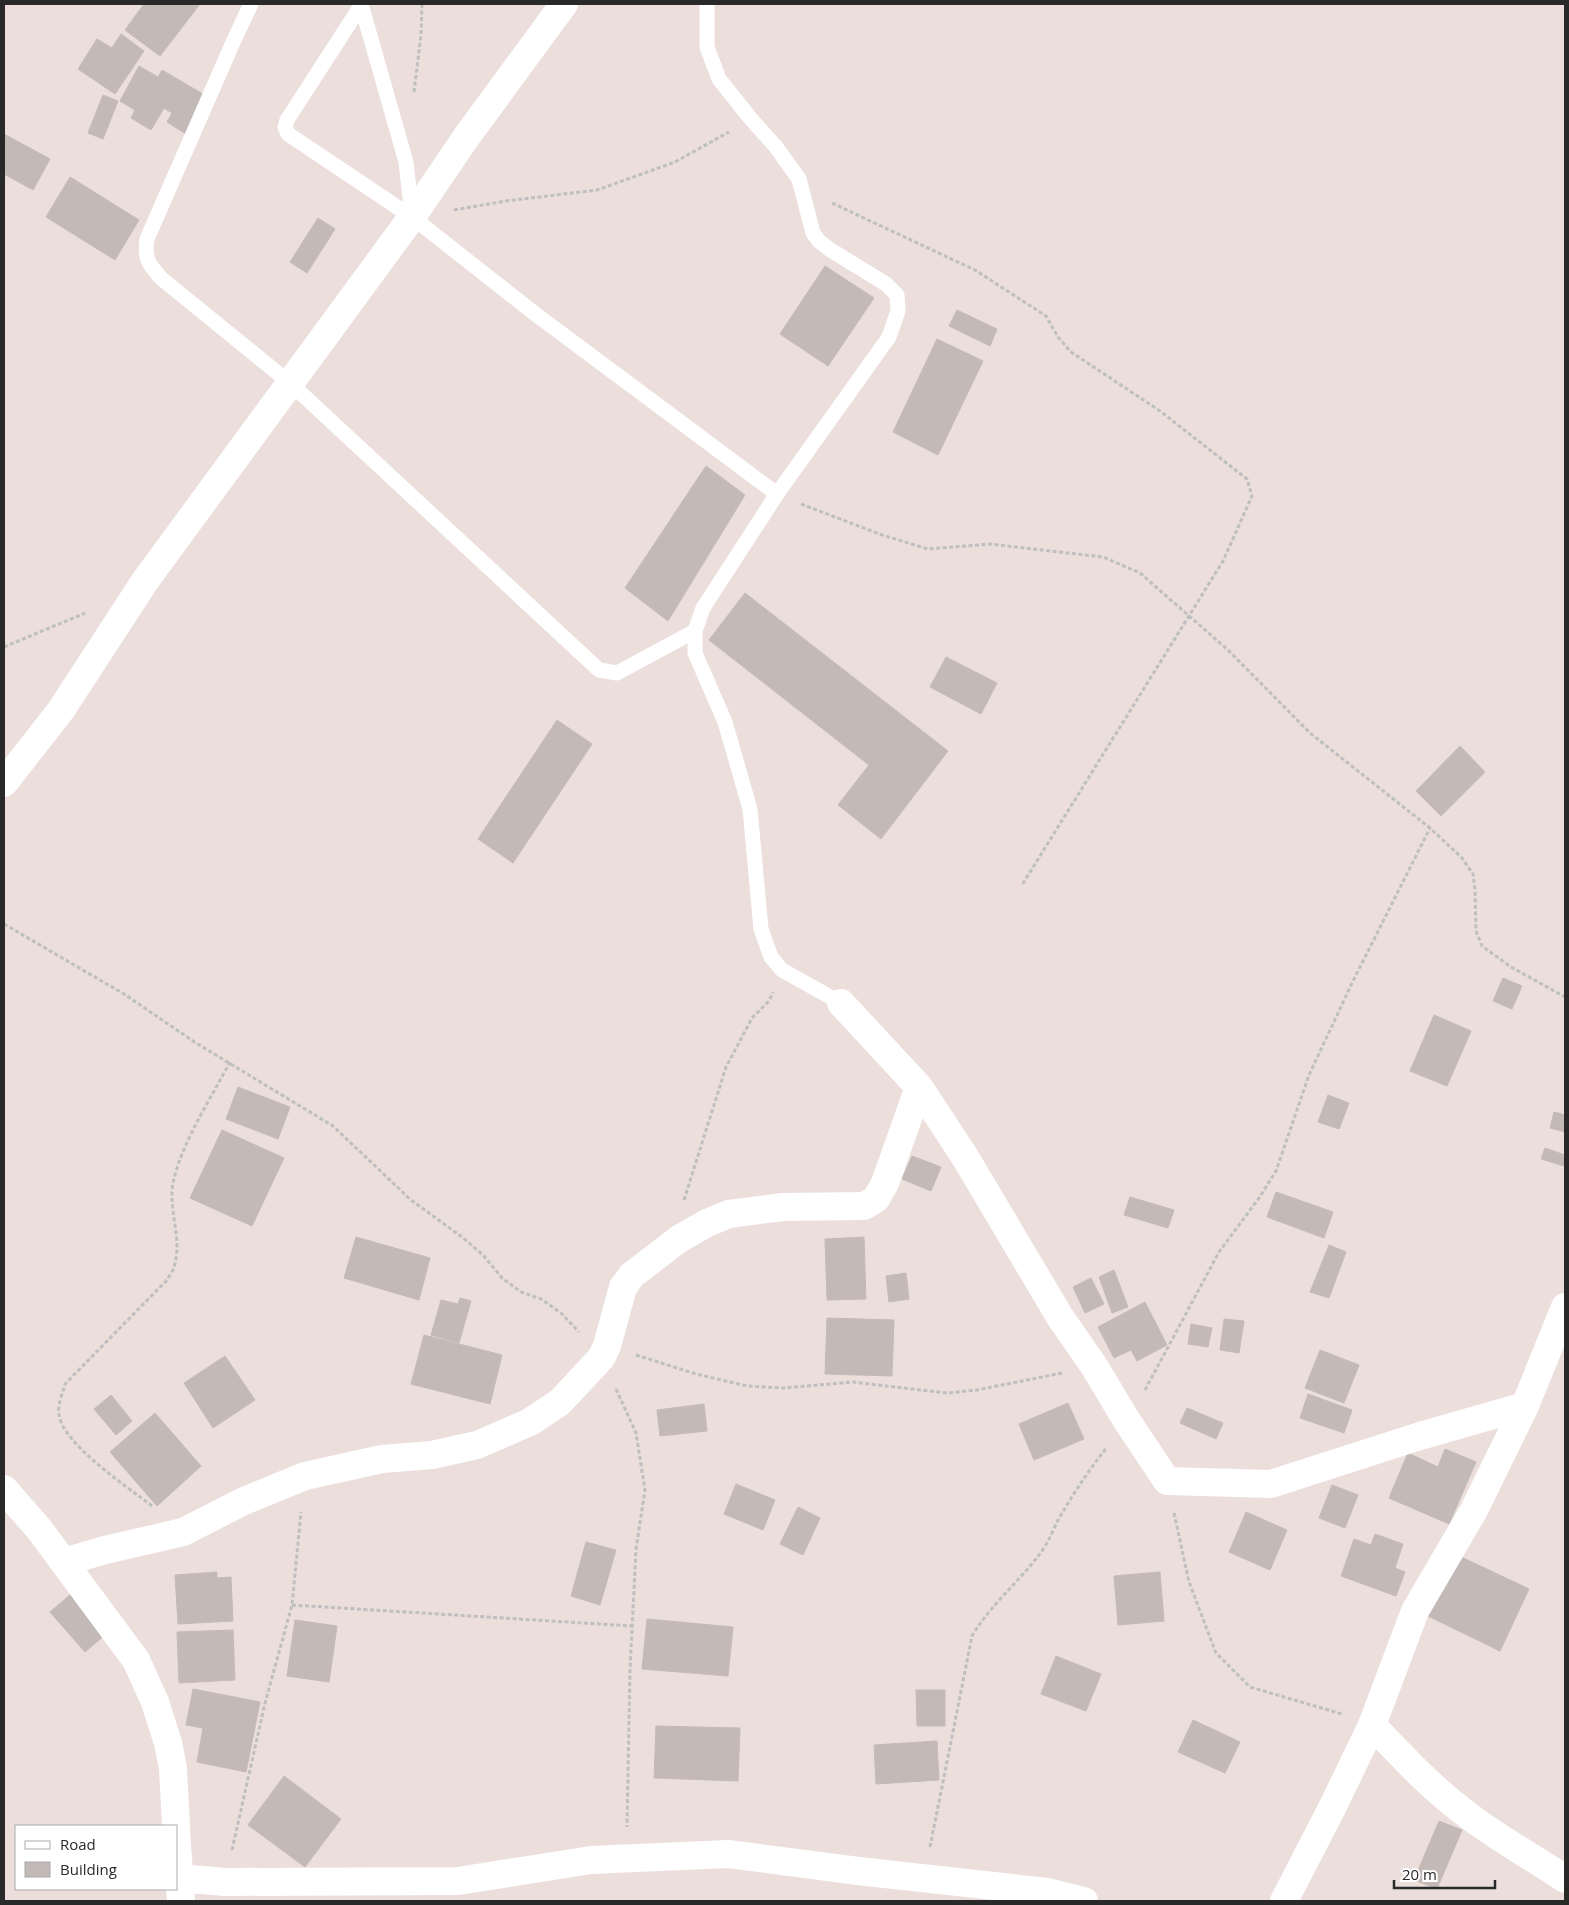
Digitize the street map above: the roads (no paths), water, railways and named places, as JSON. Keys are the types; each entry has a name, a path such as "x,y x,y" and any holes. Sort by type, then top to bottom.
{"street":[{"path":"4,783 61,710 145,581 412,217 467,136 564,4"},
{"path":"841,1003 918,1087 965,1157 1060,1317 1094,1366 1166,1481 1271,1484 1420,1436 1525,1406"},
{"path":"64,1562 105,1550 183,1532 244,1501 305,1476 382,1459 432,1455 477,1445 530,1422 560,1402 604,1352 623,1287 632,1275 679,1239 707,1223 729,1214 783,1207 864,1206 876,1199 885,1183 918,1087"},
{"path":"1284,1901 1372,1725 1415,1612 1474,1510 1525,1406 1565,1307"},
{"path":"4,1488 39,1528 136,1660 155,1702 168,1744 173,1768 176,1825"},
{"path":"1372,1725 1437,1791 1471,1818 1565,1879"},
{"path":"178,1860 180,1890 225,1882 458,1881 591,1860 728,1854 924,1879 1048,1892 1084,1901"}],"lane":[{"path":"251,4 147,239 145,252 151,266 162,279 290,383 599,670 617,673 695,631"},
{"path":"362,4 406,162 412,217"},
{"path":"362,4 287,120 285,127 288,134 412,217 534,313 777,494"},
{"path":"707,4 707,47 719,79 750,119 776,147 799,179 813,233 829,249 886,284 897,295 898,311 889,337 777,494 703,608 695,631 695,653 725,722 750,808 761,929 771,957 782,970 841,1003"}]}
